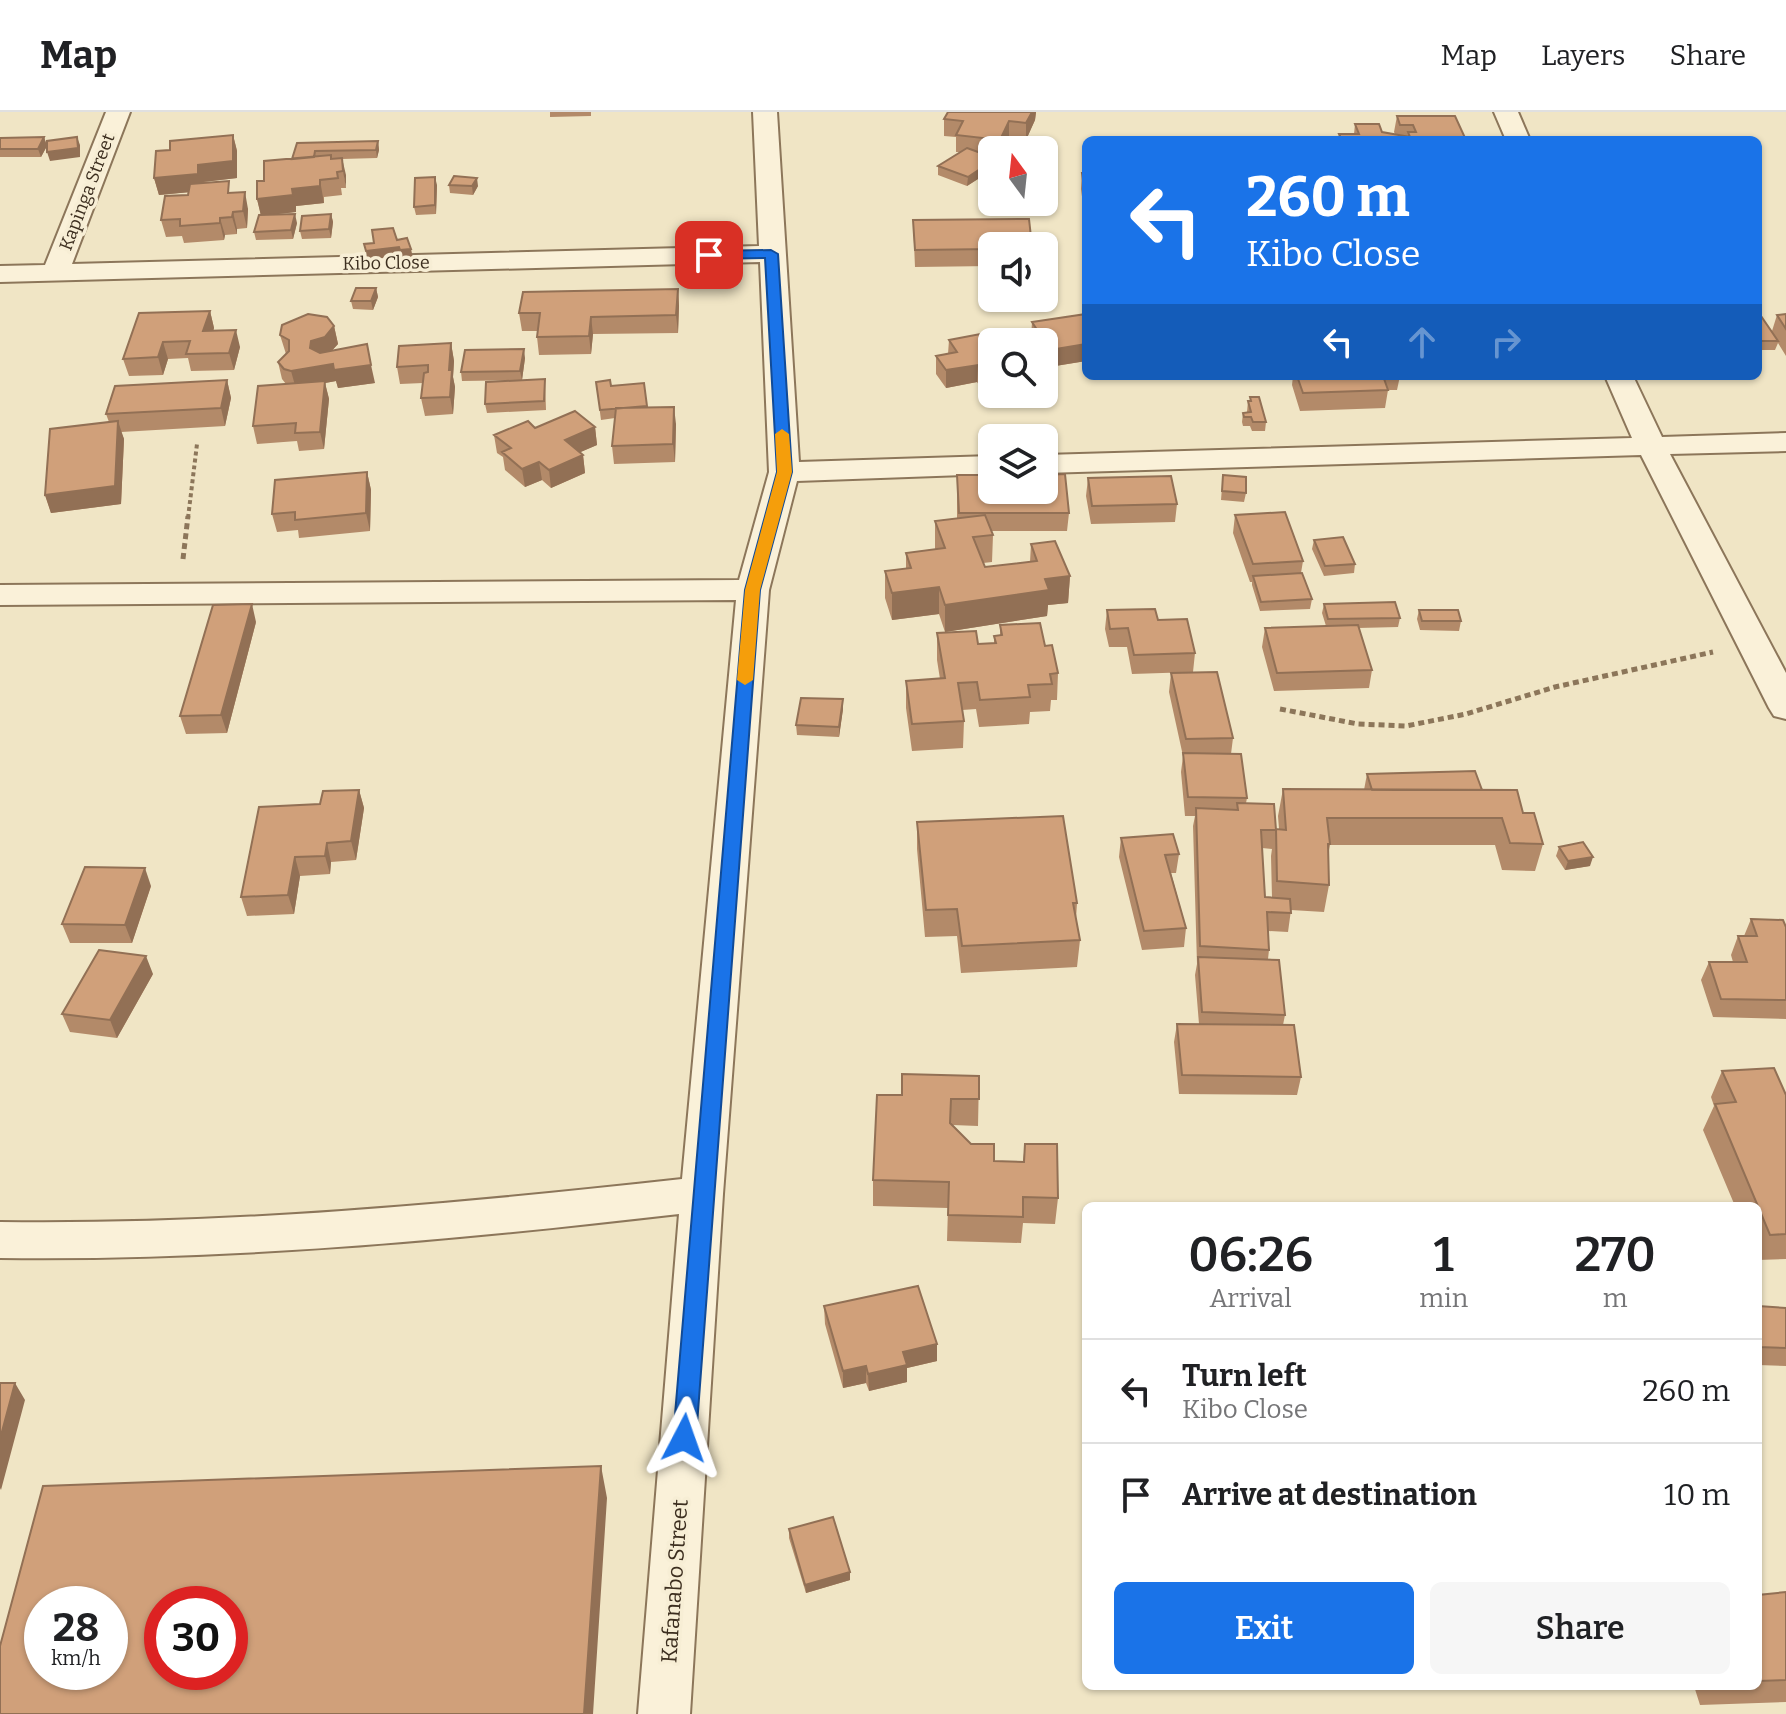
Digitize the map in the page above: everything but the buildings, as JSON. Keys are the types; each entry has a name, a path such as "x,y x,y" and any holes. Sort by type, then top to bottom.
{"street":[{"name":"Kapinga Street","path":"56,272 118,112"},
{"name":"Kafanabo Street","path":"664,1714 702,1194 753,590 784,472 765,112"},
{"path":"1506,112 1516,136"},
{"name":"Kibo Close","path":"0,274 771,254"},
{"path":"1621,380 1648,444 1757,644 1786,708"},
{"path":"1058,464 1786,442"},
{"path":"784,472 978,465"},
{"path":"0,595 753,590"},
{"path":"0,1240 177,1237 389,1226 526,1215 702,1194"}],"path":[{"path":"179,592 197,444"},
{"path":"1280,709 1358,724 1406,726 1466,714 1555,687 1655,663 1757,644"}],"slow traffic":[{"path":"745,680 753,590 784,472 782,434"}],"route":[{"path":"684,1438 753,590 784,472 771,254 709,255"}]}
